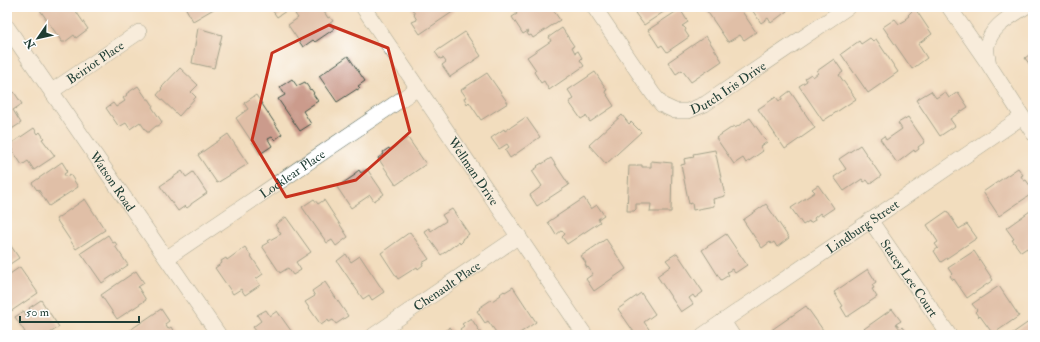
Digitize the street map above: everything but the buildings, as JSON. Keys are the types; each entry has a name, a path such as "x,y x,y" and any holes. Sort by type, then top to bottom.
{"street":[{"name":"Wellman Drive","path":"363,7 585,335"},
{"name":"Dutch Iris Drive","path":"594,7 653,94 662,105 675,111 688,111 705,104 848,7"},
{"path":"949,7 1033,133"},
{"path":"989,65 987,46 991,35 998,25 1025,7"},
{"name":"Watson Road","path":"7,27 219,335"},
{"name":"Beiriot Place","path":"52,91 138,32"},
{"name":"Locklear Place","path":"166,258 418,88"},
{"name":"Lindburg Street","path":"703,335 1022,117"},
{"name":"Stacey Lee Court","path":"870,220 949,335"},
{"name":"Chenault Place","path":"374,335 519,236"},
{"path":"723,321 732,335"}],"highlighted area":[{"path":"329,25 388,48 410,132 356,180 286,197 252,140 272,53"}]}
